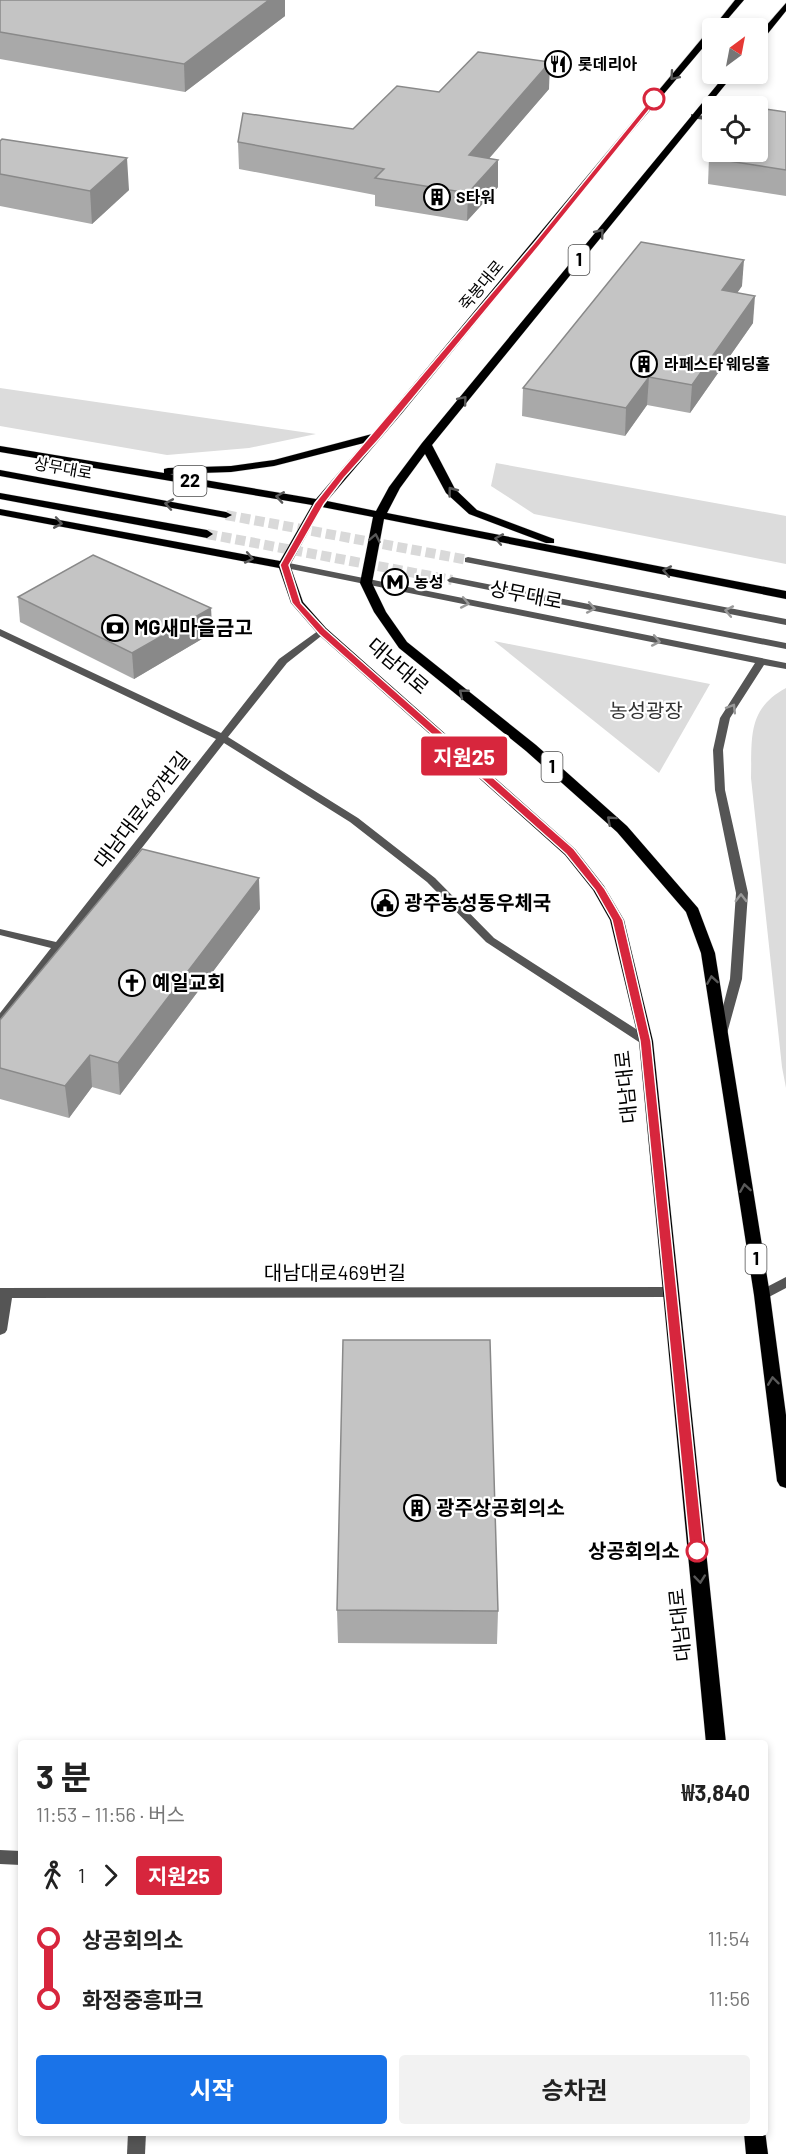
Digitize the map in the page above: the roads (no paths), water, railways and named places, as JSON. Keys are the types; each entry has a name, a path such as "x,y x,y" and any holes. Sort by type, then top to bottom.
{"main road":[{"path":"725,18 740,0"},
{"path":"768,28 786,6"},
{"name":"죽봉대로","path":"284,565 320,503 702,44"},
{"name":"1","path":"366,583 379,516 395,487 426,445 721,84"},
{"path":"138,472 231,469 274,463 377,436"},
{"path":"426,445 450,491 473,512 598,558"},
{"name":"22","path":"0,449 320,503 379,516"},
{"name":"상무대로","path":"0,473 226,515"},
{"path":"0,496 207,534"},
{"path":"0,512 284,565"},
{"path":"379,516 786,595"},
{"name":"대남대로","path":"284,565 297,603 322,632 570,852 600,889 617,920 646,1041 716,1740"},
{"name":"대남대로","path":"366,583 380,612 404,645 531,748 622,830 693,911 708,953 762,1294 786,1481"},
{"path":"755,2136 757,2154"}],"street":[{"path":"694,116 702,117"},
{"name":"상무대로","path":"468,560 786,622"},
{"name":"상무대로","path":"284,565 786,666"},
{"name":"상무대로","path":"452,580 786,646"},
{"path":"0,632 222,738 354,820 431,880 490,940 646,1041"},
{"name":"대남대로487번길","path":"0,1021 283,661 322,632"},
{"path":"721,1038 736,980 742,893 720,790 718,750 725,718 761,662"},
{"path":"0,932 58,946"},
{"path":"762,1294 786,1282"},
{"name":"대남대로469번길","path":"3,1293 671,1292"},
{"path":"0,1330 3,1293"},
{"path":"0,1857 18,1858"},
{"path":"136,2154 137,2136"}],"tunnel":[{"path":"226,515 468,560"},
{"path":"207,534 452,580"}],"place":[{"name":"롯데리아","path":"558,64"},
{"name":"S타워","path":"437,197"},
{"name":"라페스타 웨딩홀","path":"644,364"},
{"name":"농성","path":"395,582"},
{"name":"MG새마을금고","path":"115,628"},
{"name":"광주농성동우체국","path":"385,903"},
{"name":"예일교회","path":"132,983"},
{"name":"광주상공회의소","path":"417,1508"},
{"name":"상공회의소","path":"697,1551"}],"park label":[{"name":"농성광장","path":"646,711"}]}
